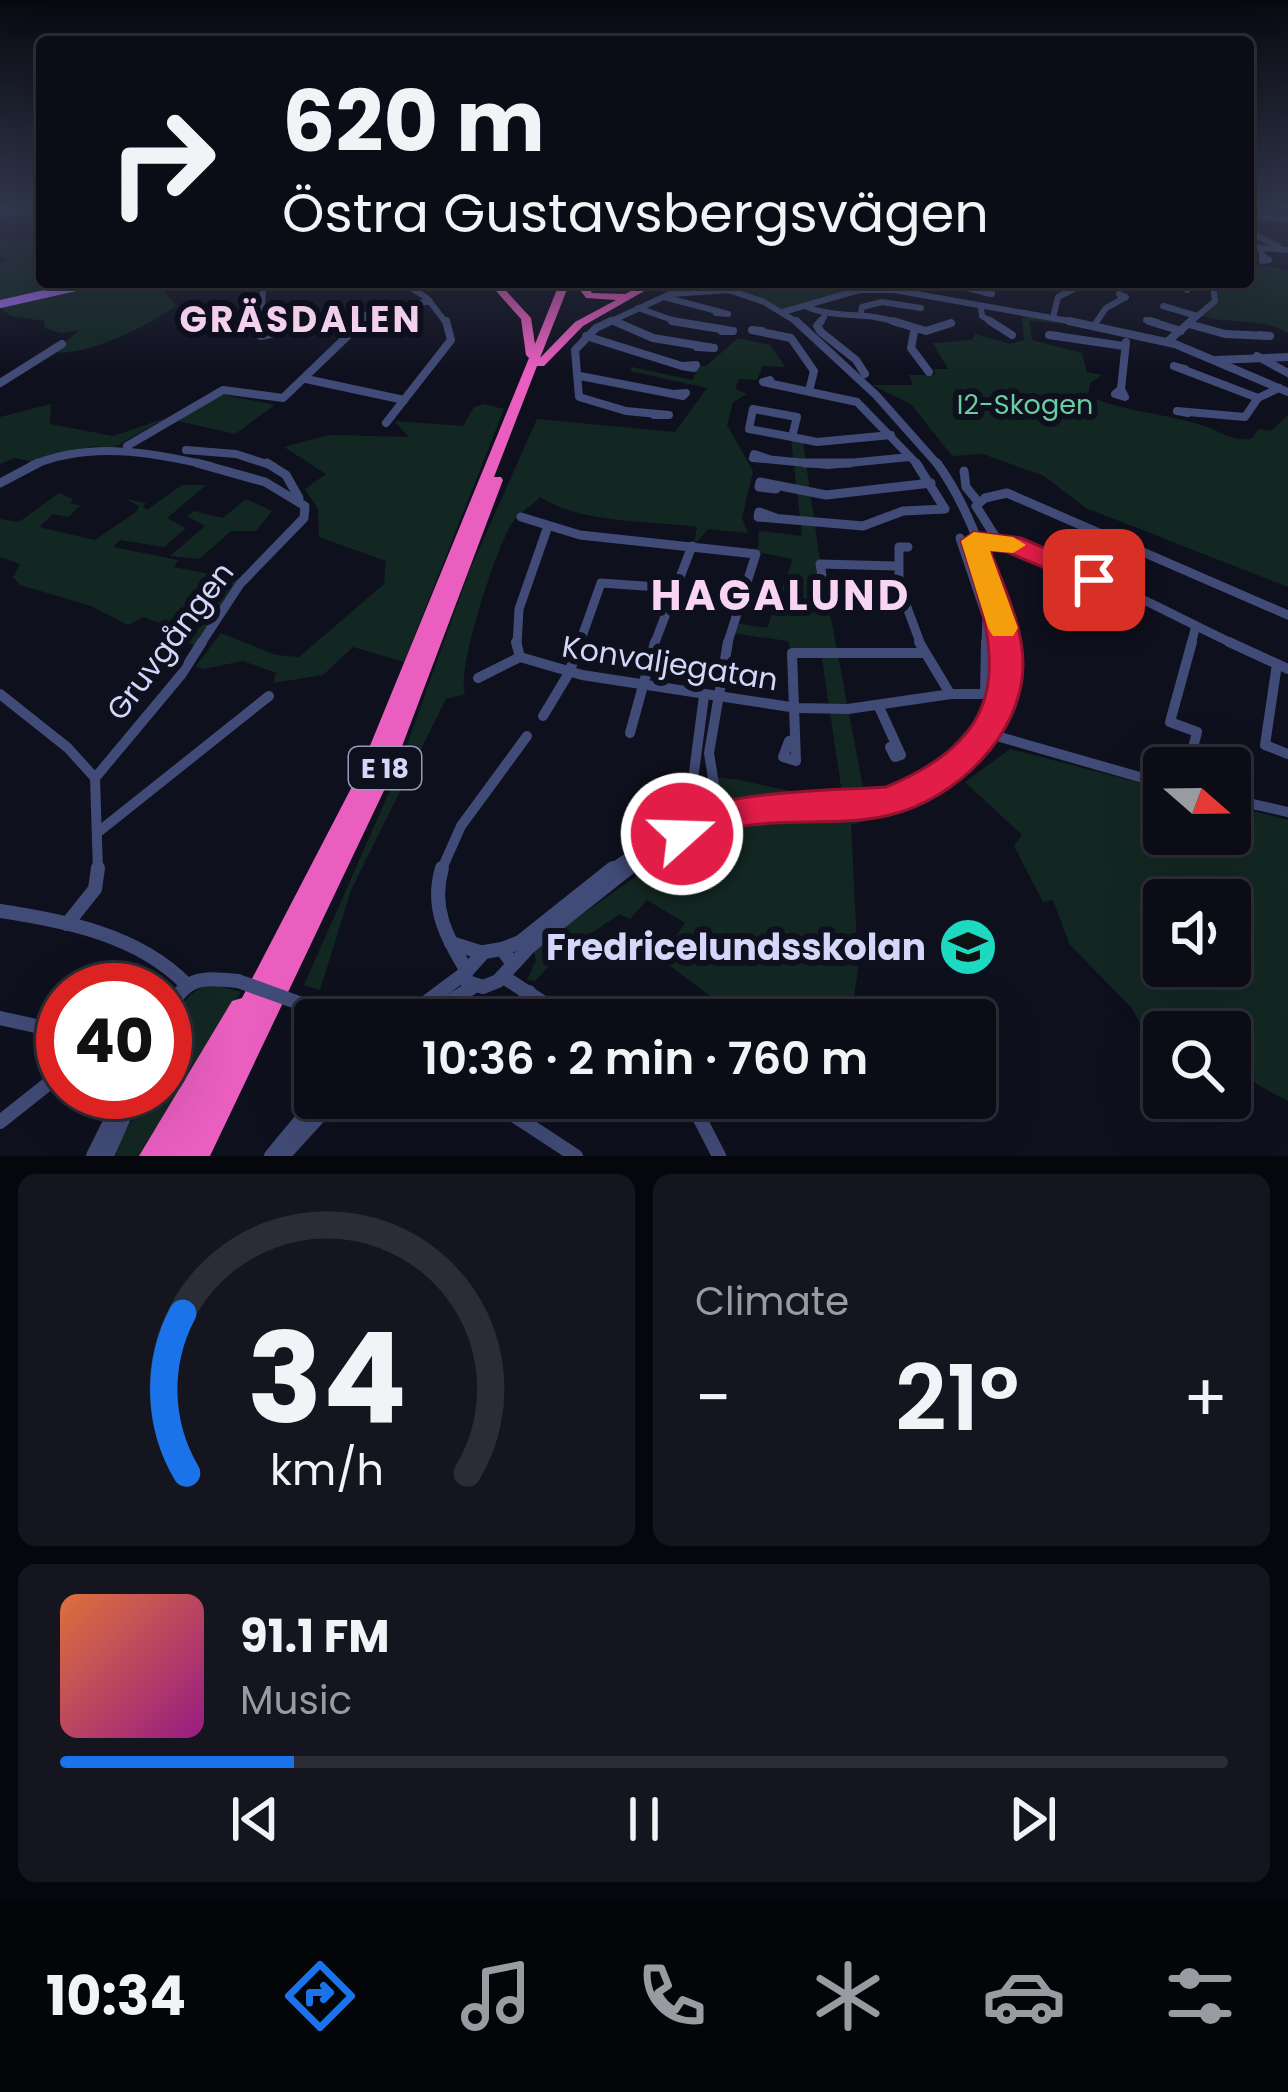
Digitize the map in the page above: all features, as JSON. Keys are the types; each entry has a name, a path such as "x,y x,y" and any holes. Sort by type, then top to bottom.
{"highway":[{"path":"499,288 526,318 535,364"},
{"name":"E 18","path":"196,1156 381,778 563,288"},
{"name":"E 18","path":"174,1156 392,718 535,364 574,288"},
{"path":"582,288 589,296 612,299 639,288"},
{"path":"535,364 572,329 644,288"},
{"path":"152,1156 285,941"}],"main road":[{"path":"0,304 71,288"}],"street":[{"path":"261,288 265,311 261,335 297,329"},
{"path":"386,423 451,340 450,328 430,302 410,288"},
{"path":"451,943 483,952 520,942 664,833 718,812 874,805 919,788 970,751 986,733 1004,694 1008,647 950,480 877,400 783,313 724,288"},
{"path":"783,313 877,288"},
{"path":"903,288 982,308 1132,332 1284,390"},
{"path":"965,288 985,293"},
{"path":"1053,318 1055,301 1072,288"},
{"path":"1167,342 1215,301 1213,288"},
{"path":"654,416 583,399 576,391 580,376 574,358 586,336 664,297 730,290"},
{"path":"664,297 716,314"},
{"path":"1095,324 1103,311 1122,299"},
{"path":"347,319 430,302"},
{"path":"861,312 875,302 921,308"},
{"path":"805,306 824,317 861,312 914,332 933,332 951,322"},
{"path":"638,308 674,322 722,331"},
{"path":"982,308 982,316 1012,335"},
{"path":"1174,309 1197,316"},
{"path":"299,498 274,485 183,456 127,446 223,390 283,398 371,313"},
{"path":"824,317 817,326 820,332 856,360 865,374"},
{"path":"610,320 653,338 698,347"},
{"path":"1156,323 1261,335"},
{"path":"761,331 794,342 814,371 809,391"},
{"path":"914,332 911,348 929,372"},
{"path":"1121,389 1124,346 1132,332"},
{"path":"586,336 642,359 682,366"},
{"path":"1060,336 1124,346"},
{"path":"0,383 62,344"},
{"path":"1257,356 1288,373"},
{"path":"1215,360 1288,357"},
{"path":"1185,369 1258,398"},
{"path":"580,376 607,377 672,394"},
{"path":"306,379 404,400"},
{"path":"768,382 858,404 877,400"},
{"path":"1188,413 1245,417 1258,398 1284,390"},
{"path":"776,518 863,526 903,511 945,509 910,457 858,404"},
{"path":"792,438 797,417 753,409 748,429 792,438 817,442 891,435"},
{"path":"0,483 72,452 100,449 183,456 208,450 283,472 299,498"},
{"path":"769,459 829,465 910,457"},
{"path":"964,471 966,487 979,503 980,518 998,541"},
{"path":"776,489 833,495 931,483"},
{"path":"979,503 995,494 1023,498 1117,544 1207,576 1288,615"},
{"name":"Gruvgången","path":"94,778 185,670 240,584 304,518 305,506 299,498"},
{"path":"520,518 580,535 755,553 728,632 694,772"},
{"name":"Konvaljegatan","path":"548,526 516,626 514,645 520,657 569,673 794,707 880,707 949,692 986,694 987,618 960,538"},
{"path":"974,541 998,541 1043,556 1282,666 1264,745 1288,754"},
{"path":"630,733 673,588 692,546"},
{"path":"908,547 899,547 896,566 903,607 949,692"},
{"path":"896,566 820,564 827,605 903,607"},
{"path":"543,716 569,673 601,583 673,588"},
{"path":"1193,747 1197,732 1169,722 1195,629"},
{"path":"795,740 792,653 925,652"},
{"path":"478,678 520,657"},
{"path":"0,694 68,748 94,778 94,889 67,924"},
{"path":"97,833 269,696"},
{"path":"711,697 708,776 718,812"},
{"path":"880,707 896,745"},
{"path":"986,733 1143,778"},
{"path":"527,736 465,820 445,861 442,929 468,977 493,986 665,845 718,812"},
{"path":"1251,804 1287,812 1288,798"},
{"path":"0,911 67,924 167,963"},
{"path":"502,949 508,970 539,999"},
{"path":"443,999 468,977 483,952"},
{"path":"192,982 208,975 294,1002"},
{"path":"434,999 468,977"},
{"path":"525,999 529,992"},
{"path":"0,1018 36,1026"},
{"path":"0,1122 36,1093"},
{"path":"92,1156 111,1119"},
{"path":"107,1156 123,1119"},
{"path":"271,1156 302,1119"},
{"path":"283,1156 317,1119"},
{"path":"519,1119 576,1156"},
{"path":"700,1119 719,1156"}],"green space":[{"path":"0,264 36,264 36,288 63,288 0,302"},
{"path":"1254,264 1288,270 1288,333 1268,325 1203,316 1217,302 1216,288 1254,288"},
{"path":"84,288 162,288 176,306 117,338 67,352 54,352 79,330 61,333 44,328 45,321 10,316 0,307"},
{"path":"733,288 884,288 784,311"},
{"name":"I2-Skogen","path":"1022,318 1078,325 1029,321 1032,340 1082,353 1087,372 1102,375 1090,383 1088,396 1103,402 1244,439 1251,439 1259,429 1271,431 1288,415 1288,587 1086,508 1044,476 983,454 952,456 911,404 872,385 913,385 909,375 935,375 934,369 948,369 933,343 972,340 975,334 1010,344 1024,340"},
{"path":"738,338 770,345 785,367 763,366 757,380 739,379 735,389 747,394 733,402 727,425 753,471 742,518 748,533 708,529 694,545 697,527 595,517 540,497 518,516 497,555 480,608 466,661 465,694 446,699 351,890 320,990 304,985 392,786 469,572 537,419 675,432 707,388 630,371 632,367 693,380 698,366 706,366"},
{"path":"220,394 275,405 235,434 177,421"},
{"path":"51,404 50,424 113,436 166,418 113,448 92,446 34,462 15,458 0,464 0,417"},
{"path":"484,404 504,409 404,662 353,647 323,675 273,683 276,673 243,661 203,669 196,666 221,633 276,655 299,657 384,584 386,561 319,537 318,509 305,489 326,474 284,447 329,435 409,437 394,421 463,426 474,407"},
{"path":"791,439 803,442 820,561 864,792 842,793 821,652 791,651 788,641 731,633 733,623 767,628 793,559 758,552 759,531 802,536"},
{"path":"182,485 206,485 167,518 186,528 164,547 120,540 113,547 178,560 174,567 240,580 194,646 171,628 144,617 128,625 91,606 20,585 13,577 20,564 0,557 0,519 19,522 59,493 73,499 70,504 81,505 68,517 53,514 39,527 95,540 136,512 139,506 126,499 146,503 147,510"},
{"path":"246,499 272,511 256,531 231,531 199,559 170,556 205,526 187,516 194,511 223,518"},
{"path":"972,724 977,728 969,744 915,785 860,802 727,799 720,794 715,777 833,798 879,796 921,775"},
{"path":"1010,749 1143,784 1143,855 1251,855 1251,810 1288,820 1288,1101 1251,1079 1251,1011 1143,1011 1143,1028 1130,1006 1070,945 1053,900 1043,902 1014,846 1022,835 965,782"},
{"path":"866,811 877,817 851,825 858,968 854,999 714,999 661,959 685,923 647,900 630,919 620,914 561,953 535,981 527,980 536,960 533,949 705,828 764,814"},
{"path":"211,984 241,992 192,1072 192,995"},
{"path":"133,1119 163,1119 140,1156 116,1156"}],"slow traffic":[{"path":"1003,628 974,541 1013,545"}],"place":[{"name":"Fredricelundsskolan","path":"968,947"}],"district":[{"name":"GRÄSDALEN","path":"301,319"},
{"name":"HAGALUND","path":"781,595"}],"route":[{"path":"682,834 719,816 889,801 919,788 970,751 998,714 1009,664 997,605 974,541 1012,544 1094,580"}]}
